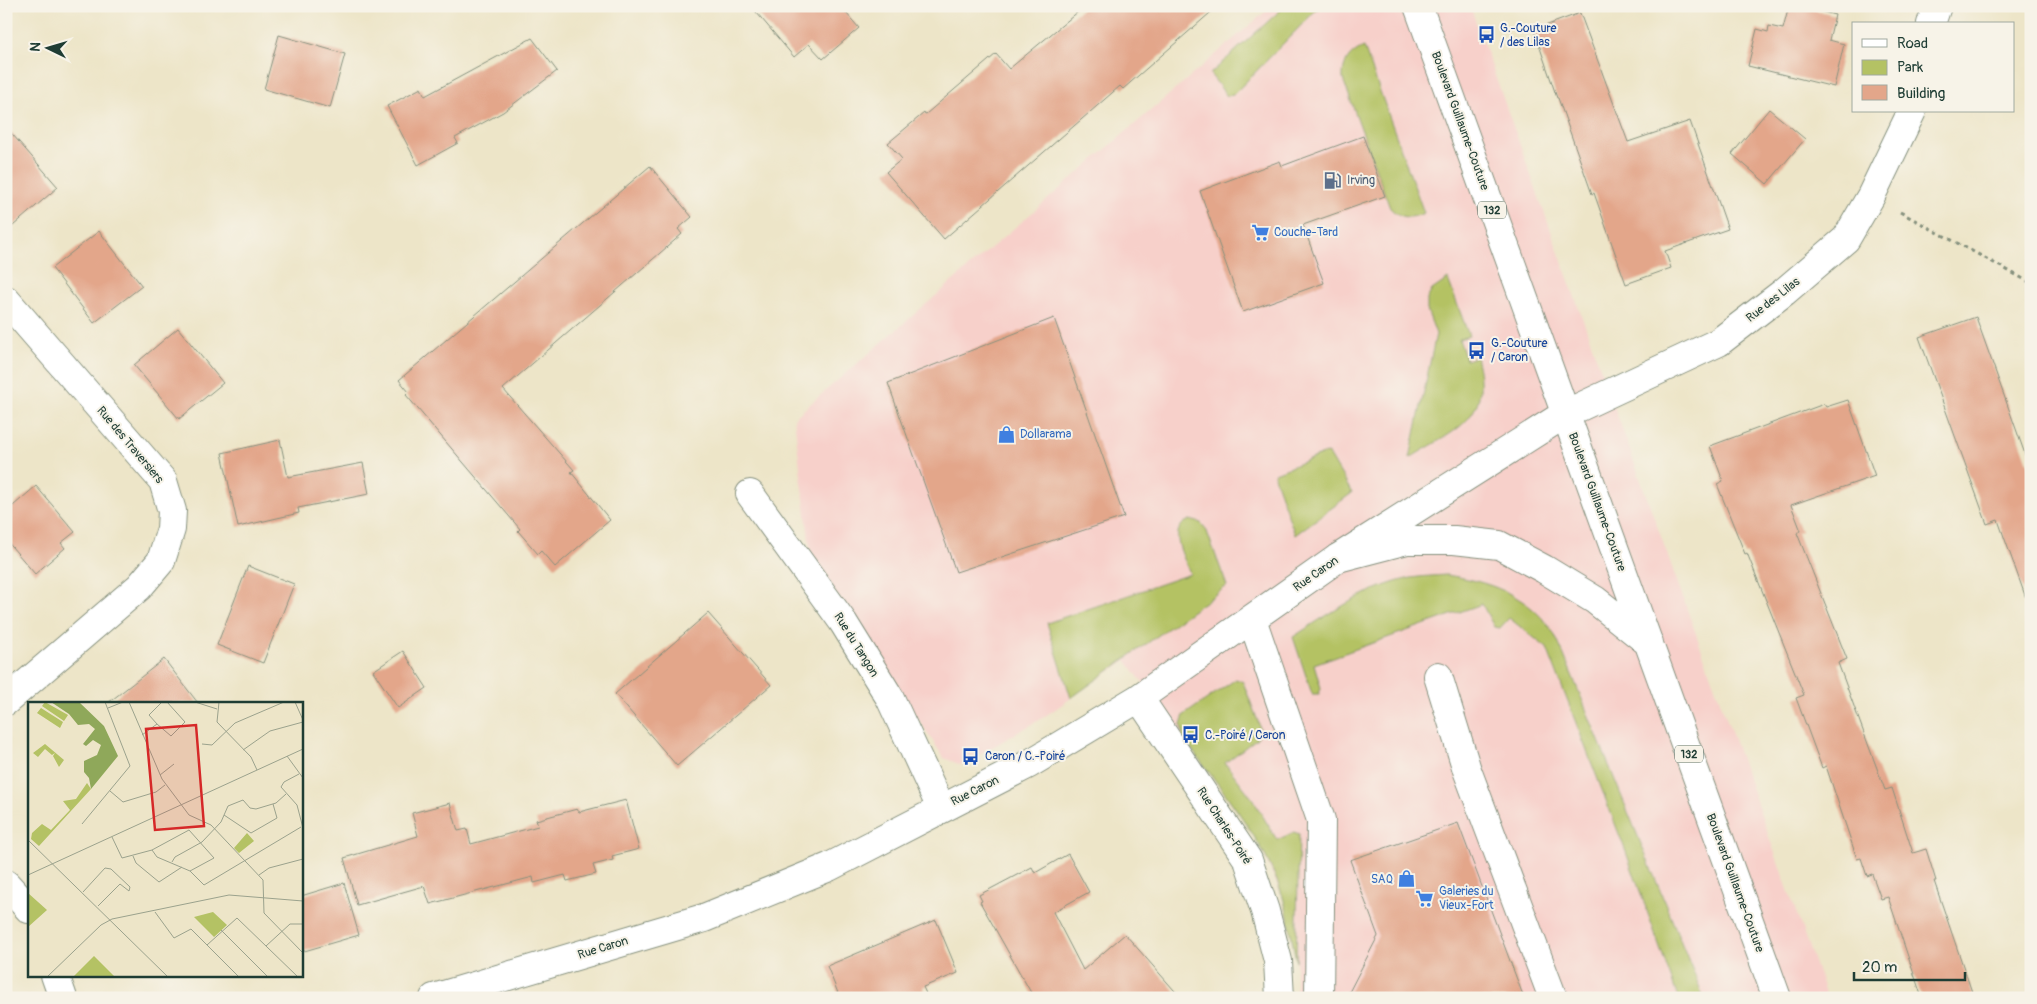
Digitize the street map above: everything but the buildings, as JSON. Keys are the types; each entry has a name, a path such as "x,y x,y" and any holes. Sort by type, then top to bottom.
{"street":[{"name":"Boulevard Guillaume-Couture","path":"1418,6 1777,998"},
{"path":"1932,22 1937,6"},
{"name":"Rue des Lilas","path":"1565,414 1719,342 1784,292 1846,239 1871,196 1912,112"},
{"name":"Rue des Traversiers","path":"6,300 163,481 172,511 172,529 161,561 139,586 6,701"},
{"name":"Rue Caron","path":"434,998 704,918 829,867 1029,764 1139,698 1338,558 1565,414"},
{"name":"Rue du Tangon","path":"750,494 843,622 890,698 941,808"},
{"path":"1338,558 1407,540 1454,540 1498,545 1544,569 1595,600 1649,644"},
{"path":"1252,619 1321,820 1319,998"},
{"path":"1438,676 1467,770 1553,998"},
{"name":"Rue Charles-Poiré","path":"1139,698 1248,860 1265,911 1278,961 1280,998"},
{"path":"6,884 28,908"},
{"path":"55,976 63,998"}],"path":[{"path":"1904,214 2031,283"}],"shaded area":[{"path":"1272,6 1470,6 1827,998 1296,998 1296,961 1283,898 1260,846 1242,818 1126,660 1041,719 961,765 944,758 811,556 794,418"}],"green space":[{"path":"1285,6 1320,6 1233,95 1227,96 1210,74"},
{"path":"1364,47 1424,213 1419,215 1406,217 1394,212 1390,208 1343,79 1345,64 1350,56"},
{"path":"1448,279 1469,336 1459,339 1466,360 1476,357 1480,378 1479,395 1475,409 1467,420 1456,430 1410,458 1436,334 1427,310 1427,299 1432,290"},
{"path":"1326,453 1329,454 1352,493 1295,535 1274,476 1275,473"},
{"path":"1190,520 1201,523 1206,529 1227,586 1071,698 1047,623 1190,574 1181,552 1178,537 1179,530 1183,524"},
{"path":"1446,575 1491,585 1518,598 1541,617 1553,632 1704,998 1678,998 1626,852 1547,648 1509,618 1500,628 1494,627 1482,604 1314,664 1321,688 1319,694 1312,694 1293,637 1365,594 1411,578"},
{"path":"1236,679 1243,682 1261,733 1225,763 1252,798 1277,840 1294,832 1299,834 1296,961 1283,897 1264,854 1226,794 1183,738 1181,725 1184,715"}],"place":[{"name":"G.-Couture / des Lilas","path":"1486,35"},
{"name":"Irving","path":"1333,180"},
{"name":"Couche-Tard","path":"1260,232"},
{"name":"G.-Couture / Caron","path":"1477,350"},
{"name":"Dollarama","path":"1006,434"},
{"name":"C.-Poiré / Caron","path":"1191,735"},
{"name":"Caron / C.-Poiré","path":"971,756"},
{"name":"SAQ","path":"1407,879"},
{"name":"Galeries du Vieux-Fort","path":"1425,898"}]}
